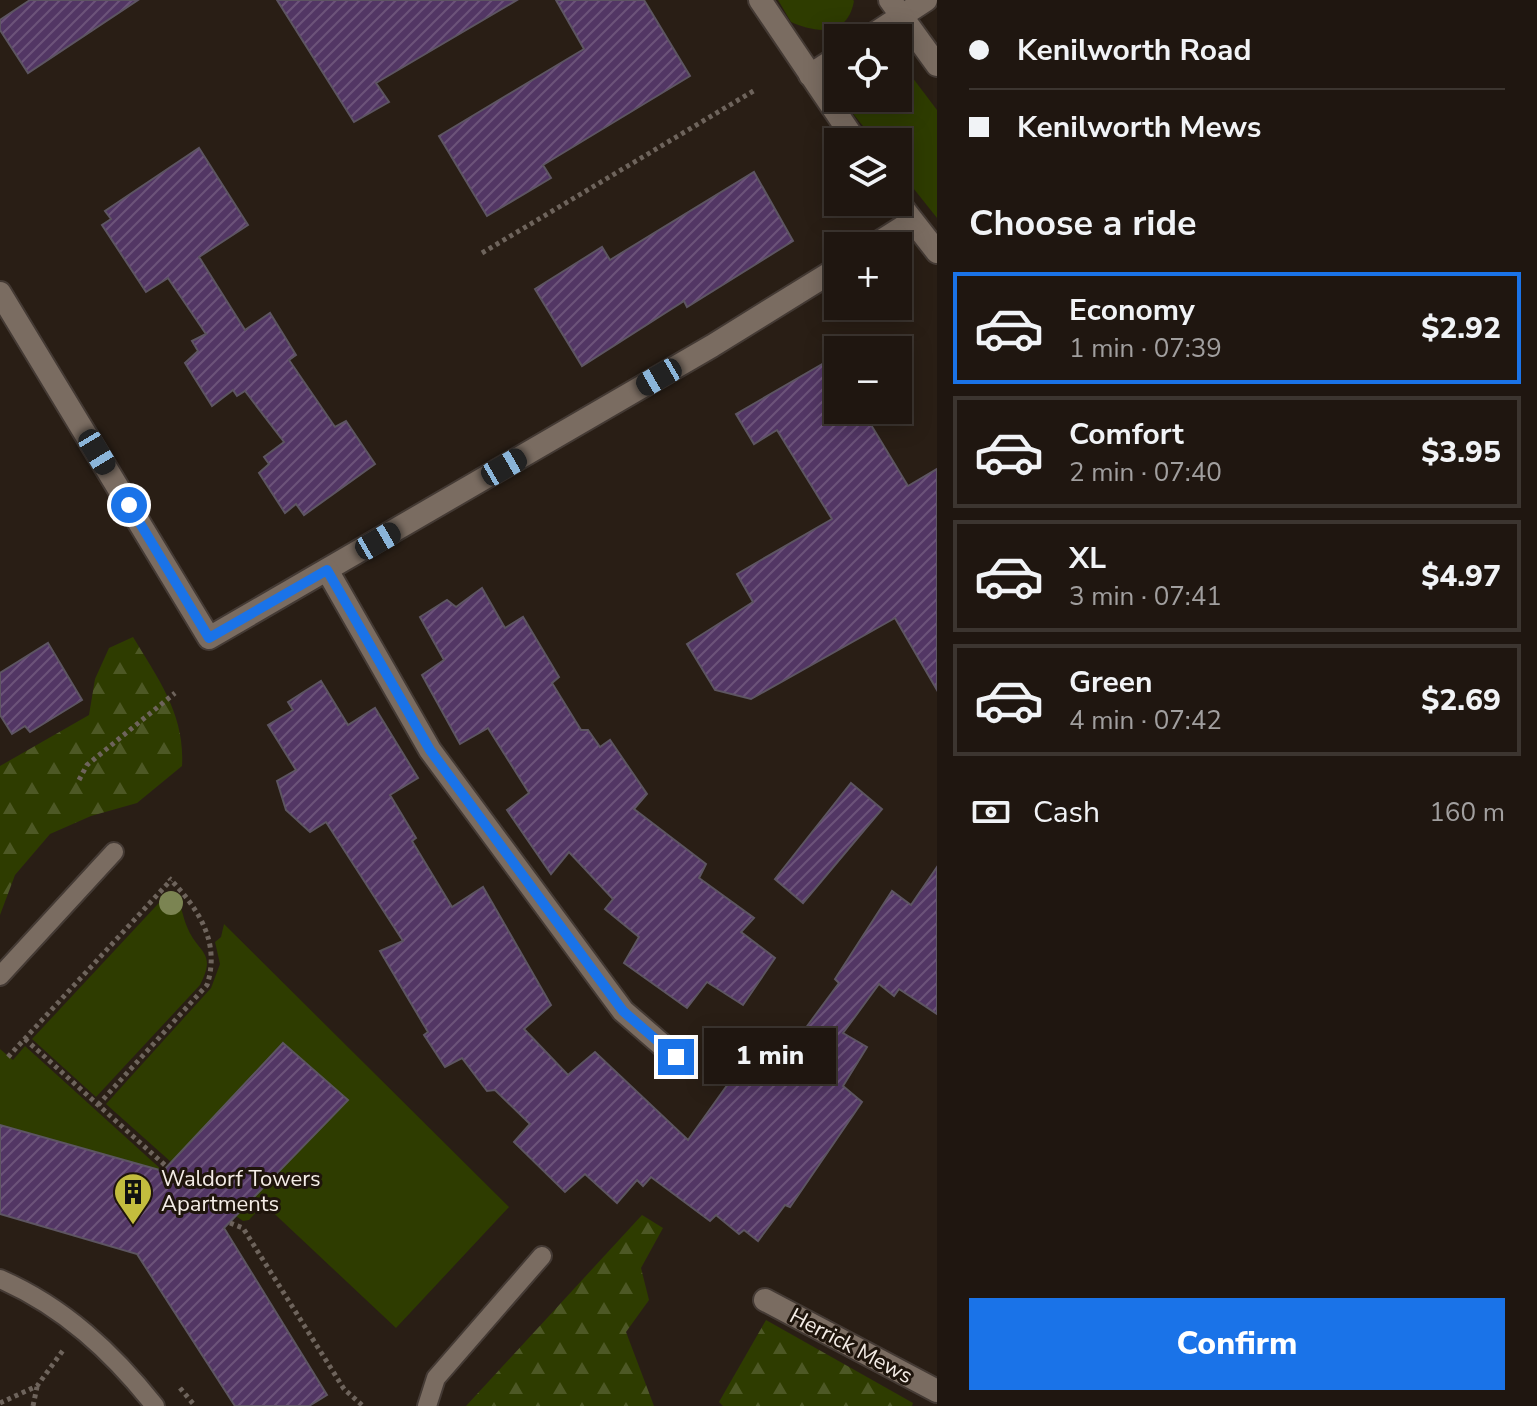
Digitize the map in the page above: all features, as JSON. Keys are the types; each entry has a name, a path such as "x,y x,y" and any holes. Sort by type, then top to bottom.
{"street":[{"path":"760,0 846,128"},
{"path":"881,24 896,8 926,0"},
{"path":"896,8 937,65"},
{"path":"810,75 824,66"},
{"path":"907,216 937,252"},
{"path":"895,232 911,222"},
{"path":"0,293 209,638 699,354 824,277"},
{"path":"327,570 430,750 623,1011 676,1057"},
{"name":"Herrick Mews","path":"765,1300 937,1391"}],"lane":[{"path":"0,976 114,852"},
{"path":"427,1406 436,1378 542,1256"},
{"path":"0,1279 51,1306 90,1335 155,1406"}],"path":[{"path":"482,253 755,90"},
{"path":"79,780 87,765 175,693"},
{"path":"8,1057 170,879 188,895 208,935 212,962 207,985 98,1105"},
{"path":"25,1039 167,1167"},
{"path":"230,1223 243,1228 344,1389 363,1406"},
{"path":"33,1406 37,1386 69,1342"},
{"path":"0,1403 37,1386"}],"green space":[{"path":"778,0 854,1 851,12 841,24 824,24 824,30 821,30 791,22"},
{"path":"912,77 937,110 937,218 912,187 912,128 865,128 852,112 912,112"},
{"path":"133,637 161,683 175,714 182,748 182,766 137,803 91,816 50,834 15,875 0,915 0,766 89,715 95,679 109,648"},
{"path":"170,891 180,905 192,937 207,959 205,974 200,985 96,1097 32,1039"},
{"path":"224,924 509,1207 396,1328 264,1204 249,1220 243,1221 236,1216 347,1100 283,1043 171,1162 106,1104 211,988 220,964 215,942 221,937"},
{"path":"25,1046 163,1171 0,1125 0,1049 13,1060"},
{"path":"642,1215 663,1228 641,1268 649,1300 626,1332 654,1406 466,1406"},
{"path":"766,1320 913,1403 912,1406 723,1406 719,1402"}],"building":[{"path":"30,0 138,0 28,73 0,30 0,20"},
{"path":"277,0 517,0 376,83 389,102 354,122"},
{"path":"556,0 644,0 690,76 543,165 551,178 487,216 439,136 584,49"},
{"path":"199,148 248,225 199,257 245,330 270,313 296,355 289,360 335,427 346,421 375,464 304,515 296,504 285,513 259,473 269,464 264,457 284,442 245,391 237,396 233,390 212,406 185,363 198,351 192,341 206,334 168,278 146,292 102,225 111,219 105,211"},
{"path":"754,172 793,241 687,307 684,301 582,366 535,289 602,247 610,260"},
{"path":"824,363 824,424 870,424 908,486 937,469 937,690 895,618 751,699 715,690 687,644 753,602 737,574 832,519 777,430 754,444 736,414"},
{"path":"482,588 505,628 523,617 559,677 552,683 581,730 588,730 600,747 610,740 647,794 634,809 706,864 699,878 754,918 741,932 775,958 743,1005 707,982 687,1008 624,963 639,937 605,909 613,899 569,852 551,874 507,810 529,793 488,728 460,744 422,675 444,660 420,617 447,600 456,607"},
{"path":"48,643 82,700 30,732 25,726 12,734 0,715 0,673"},
{"path":"321,681 348,725 375,708 418,778 390,795 416,838 412,841 452,907 483,887 551,1005 524,1029 568,1075 595,1052 688,1140 766,1031 791,1048 839,983 835,979 892,891 911,905 937,867 937,1014 899,989 894,996 879,984 843,1033 867,1047 843,1086 862,1102 790,1207 785,1205 758,1241 744,1230 739,1234 716,1215 710,1221 651,1177 643,1186 637,1180 617,1203 585,1174 565,1192 514,1142 530,1124 495,1090 487,1091 462,1058 445,1067 424,1035 428,1032 380,951 403,941 326,822 310,832 286,810 277,781 296,770 268,725 293,710 288,702"},
{"path":"851,783 882,809 803,903 775,879"},
{"name":"Waldorf Towers Apartments","path":"283,1043 348,1100 224,1228 327,1395 309,1406 235,1406 137,1254 0,1214 0,1125 163,1171"}],"place":[{"name":"Waldorf Towers Apartments","path":"133,1226"}],"route":[{"path":"129,505 209,638 327,570 430,750 623,1011 676,1057"}]}
